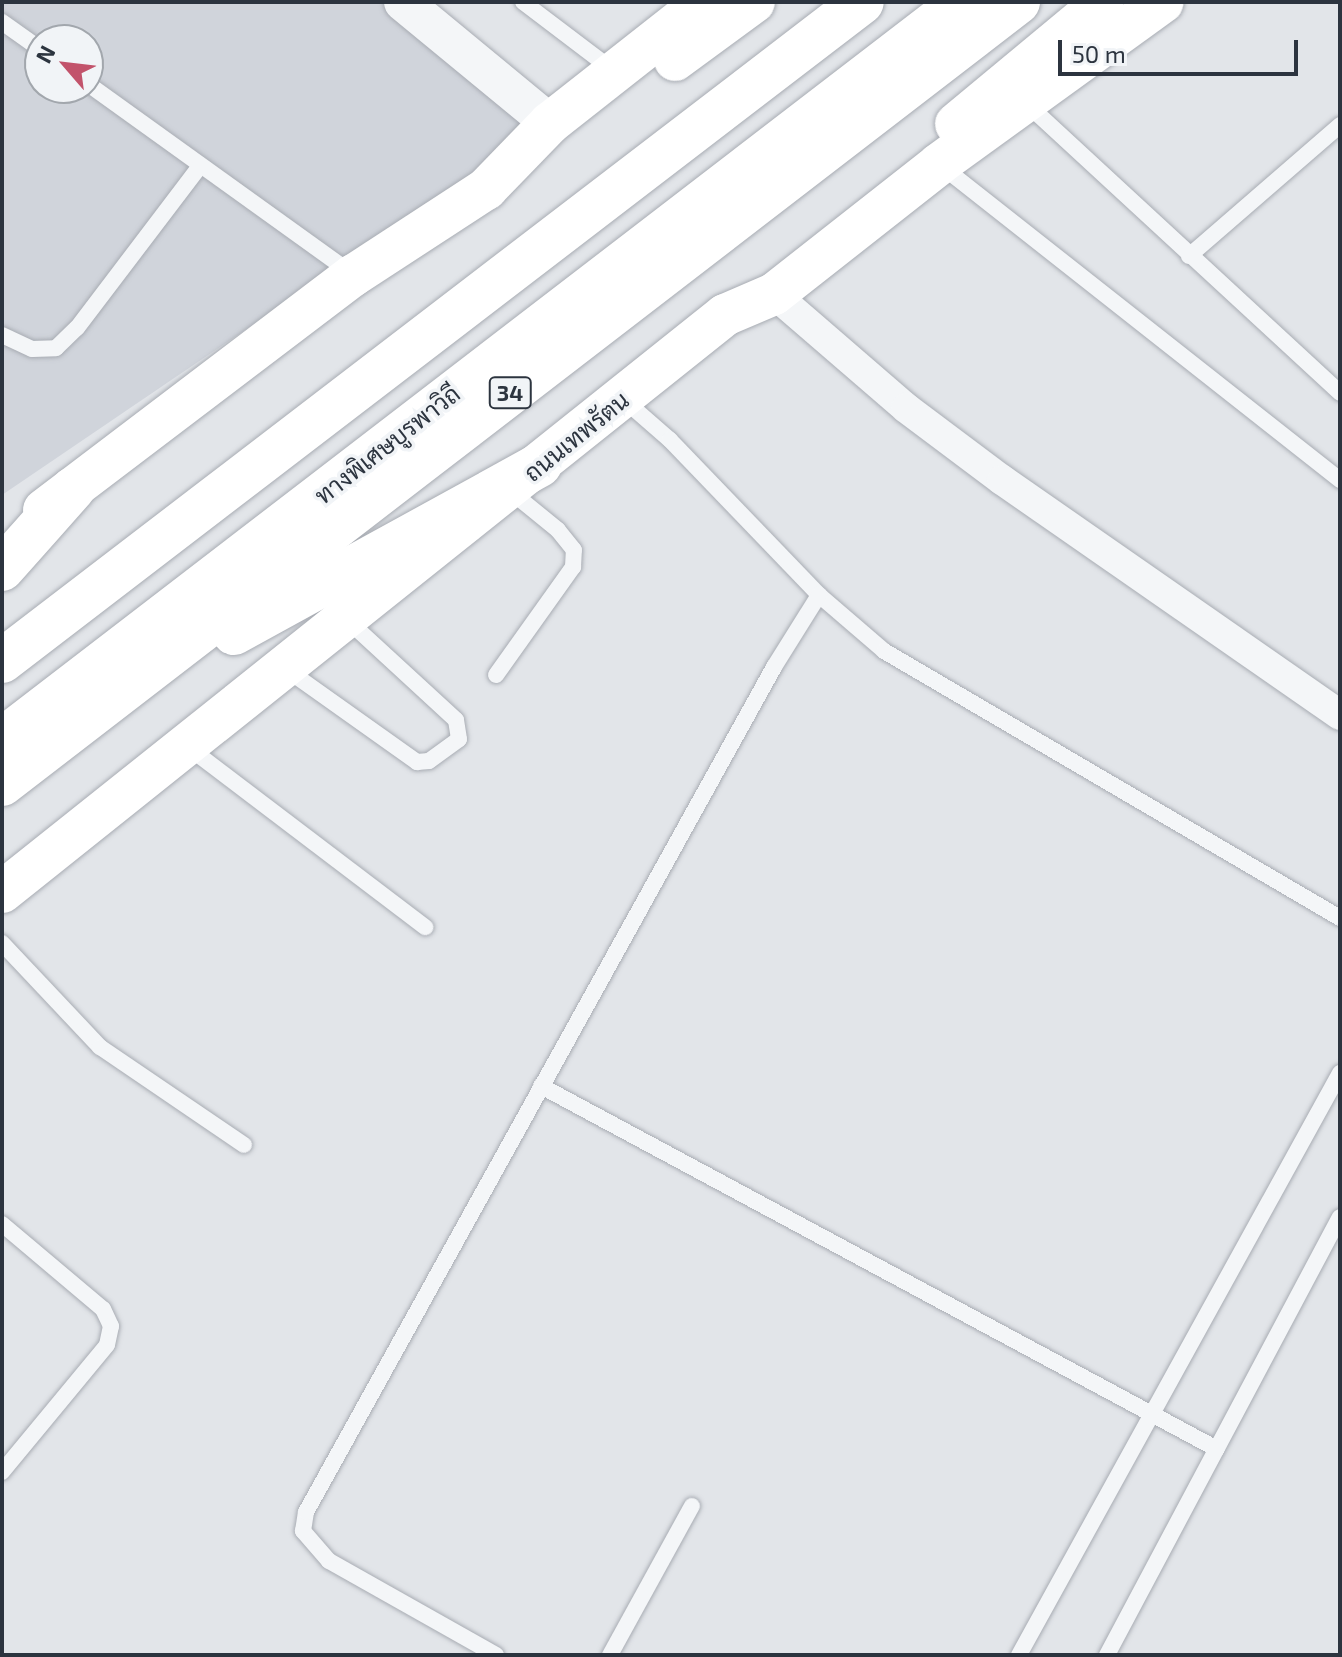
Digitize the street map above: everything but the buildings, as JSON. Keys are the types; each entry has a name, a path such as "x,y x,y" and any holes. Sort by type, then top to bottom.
{"highway":[{"path":"2,641 836,2"},
{"path":"2,661 862,2"},
{"name":"ทางพิเศษบูรพาวิถี","path":"2,740 962,2"},
{"name":"34","path":"2,784 1018,2"},
{"path":"110,701 525,478"},
{"path":"2,569 73,489"}],"main road":[{"path":"486,189 550,123 704,2"},
{"path":"2,543 354,275 486,189 540,161 754,2"},
{"path":"725,315 1103,2"},
{"name":"ถนนเทพรัตน","path":"2,892 525,478 725,315 774,294 939,164 1027,104 1163,2"}],"street":[{"path":"403,2 550,123"},
{"path":"774,294 906,408 990,471 1340,715"}],"lane":[{"path":"523,2 614,71"},
{"path":"2,22 24,38"},
{"path":"104,96 354,275"},
{"path":"1027,104 1340,393"},
{"path":"1189,256 1340,125"},
{"path":"939,164 1340,480"},
{"path":"2,335 32,349 56,348 77,328 200,166"},
{"path":"623,399 819,595 884,651 1340,918"},
{"path":"496,675 573,567 574,550 525,478"},
{"path":"496,1655 329,1561 303,1531 306,1512 541,1086 819,595"},
{"path":"285,668 417,762 429,761 459,739 456,720 346,619"},
{"path":"186,746 425,927"},
{"path":"2,943 100,1047 244,1145"},
{"path":"1019,1655 1340,1073"},
{"path":"541,1086 1217,1449"},
{"path":"1107,1655 1340,1217"},
{"path":"2,1224 103,1309 111,1326 107,1345 2,1472"},
{"path":"610,1655 692,1506"}],"shaded area":[{"path":"2,2 411,2 550,123 2,495"}]}
